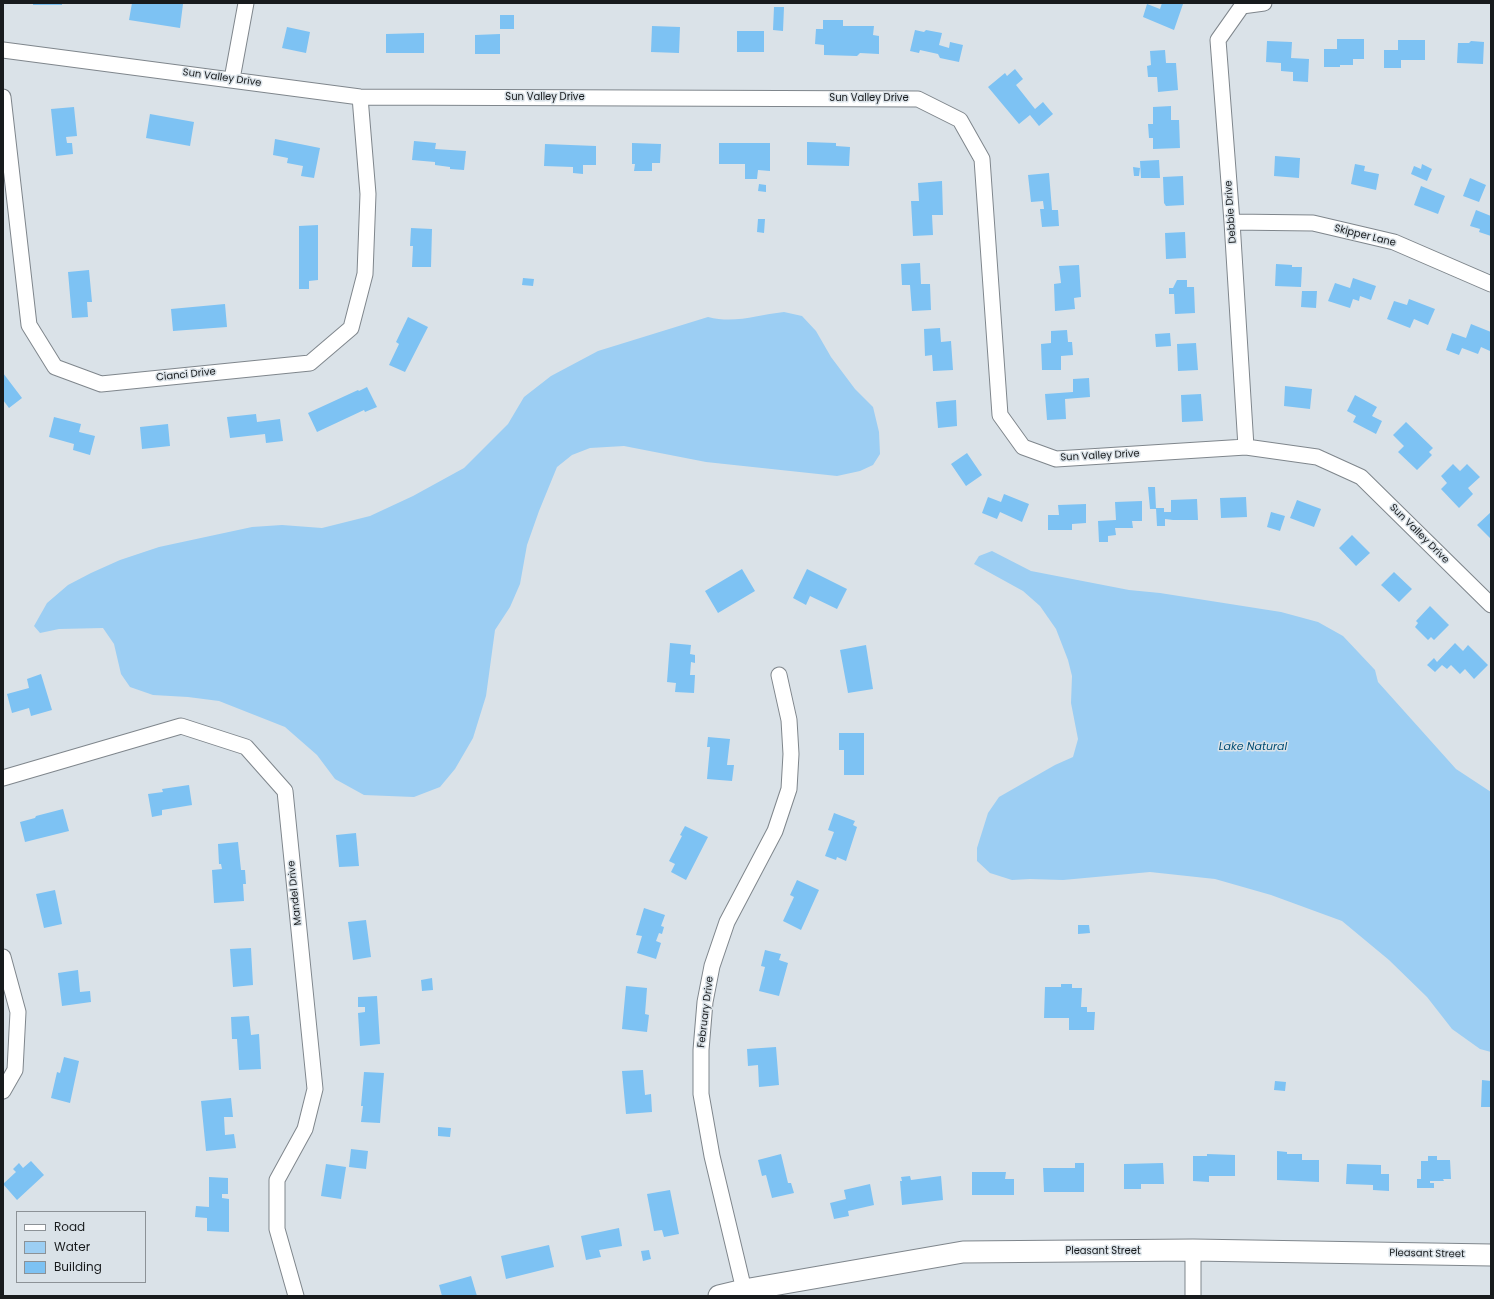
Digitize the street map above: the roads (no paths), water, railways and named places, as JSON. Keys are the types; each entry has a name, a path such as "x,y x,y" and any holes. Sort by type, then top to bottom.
{"street":[{"path":"232,80 246,3"},
{"name":"Debbie Drive","path":"1246,447 1232,222 1218,40 1242,6 1264,3"},
{"name":"Sun Valley Drive","path":"3,50 360,97 918,98 960,120 982,160 1000,415 1023,447 1056,459 1246,447 1317,457 1361,477 1491,605"},
{"name":"Cianci Drive","path":"3,98 28,325 55,366 101,384 310,363 351,328 365,274 368,194 360,97"},
{"name":"Skipper Lane","path":"1232,222 1313,223 1394,242 1491,284"},
{"name":"February Drive","path":"744,1290 712,1156 701,1094 701,1050 705,1002 712,966 727,922 775,831 789,789 791,754 789,720 779,675"},
{"name":"Mandel Drive","path":"3,778 181,726 246,747 285,791 315,1089 305,1129 277,1180 277,1229 296,1296"},
{"path":"3,956 18,1012 15,1070 3,1091"},
{"path":"1192,1296 1193,1250"},
{"name":"Pleasant Street","path":"719,1296 744,1290 963,1252 1193,1250 1491,1255"}],"water":[{"path":"784,312 802,316 816,331 831,357 855,389 873,407 879,432 880,454 873,465 860,471 837,476 706,462 624,446 590,448 572,455 557,467 527,545 520,584 510,607 495,630 486,696 473,738 455,769 440,787 414,797 364,795 335,779 317,755 285,727 219,701 153,695 130,687 121,674 114,644 103,628 59,629 40,633 34,626 47,603 68,585 120,560 159,547 252,527 282,525 322,528 370,516 413,496 464,468 508,424 524,397 551,376 598,351 708,317 727,320"},
{"name":"Lake Natural","path":"992,551 1031,571 1129,590 1160,593 1281,612 1318,622 1343,636 1375,670 1378,682 1456,769 1491,792 1491,1052 1480,1049 1452,1029 1427,997 1389,960 1342,921 1271,895 1215,879 1150,872 1063,880 1012,880 990,873 977,861 977,848 988,813 999,797 1055,765 1073,757 1078,739 1071,703 1072,676 1068,660 1056,629 1040,606 1023,591 974,564 979,556"}]}
